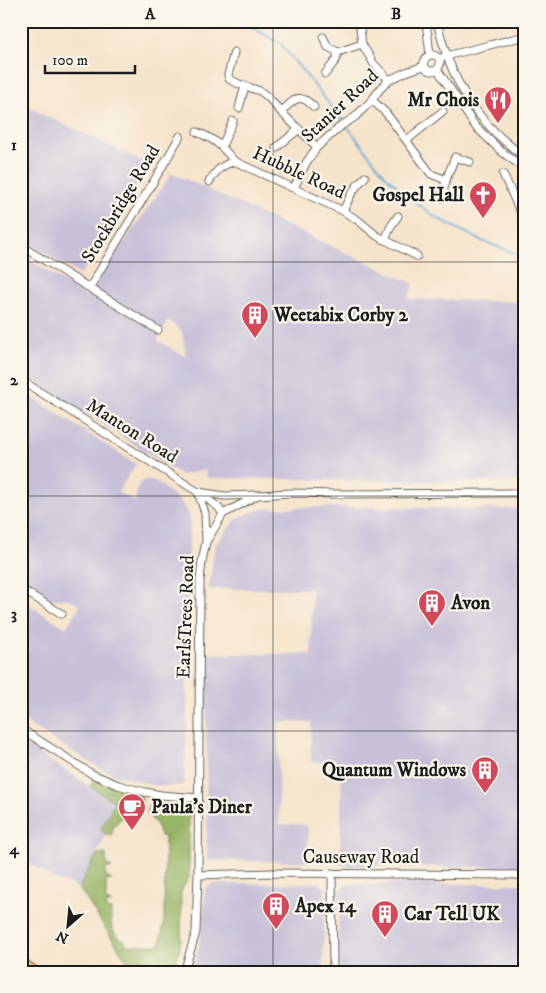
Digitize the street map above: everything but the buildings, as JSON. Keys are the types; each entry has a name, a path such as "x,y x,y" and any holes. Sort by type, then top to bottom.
{"main road":[{"path":"21,962 36,972"}],"street":[{"path":"359,21 362,44 374,64 389,80"},
{"path":"426,21 430,55"},
{"path":"437,21 443,58 468,99 487,124 502,139 525,156"},
{"path":"443,58 437,69 430,71 424,66 424,60 430,55 443,58 525,36"},
{"path":"323,37 328,47 338,52 362,44"},
{"path":"234,52 228,75 229,79 260,91 268,97 317,147"},
{"path":"325,74 336,60 338,52"},
{"name":"Stanier Road","path":"294,188 306,163 317,147 354,117 389,80 424,66"},
{"path":"437,69 475,126 502,152 525,169"},
{"path":"239,108 246,86"},
{"path":"281,112 300,98 305,98 314,107"},
{"path":"372,100 386,113 431,174 446,180"},
{"path":"406,140 443,111"},
{"path":"469,118 477,112"},
{"path":"222,146 233,121"},
{"path":"276,148 299,129"},
{"name":"Hubble Road","path":"197,132 222,146 234,161 343,211 377,236 417,256"},
{"name":"Stockbridge Road","path":"90,287 180,136"},
{"path":"442,198 446,180 455,157 470,162"},
{"path":"208,182 222,166 234,161"},
{"path":"503,174 519,209 525,209"},
{"path":"343,211 351,192 365,178"},
{"path":"385,240 398,216"},
{"path":"21,246 158,330"},
{"name":"Manton Road","path":"21,380 198,492 218,507 223,514"},
{"path":"206,542 205,513 198,492 225,496 290,493 525,493"},
{"path":"223,514 258,495"},
{"name":"EarlsTrees Road","path":"184,972 196,932 200,581 206,542 223,514"},
{"path":"21,589 62,614"},
{"path":"21,729 92,774 118,785 153,794 198,798"},
{"name":"Causeway Road","path":"198,875 273,872 525,874"},
{"path":"332,873 333,972"}],"shaded area":[{"path":"21,104 150,165 80,275 21,238"},
{"path":"172,173 414,284 408,299 525,302 525,482 207,478 205,470 182,475 21,372 21,255 87,296","holes":["169,320 182,332 186,357 157,340"]},
{"path":"21,390 136,464 118,492 135,502 137,489 141,482 151,480 157,482 179,500 189,515 187,728 184,784 167,787 112,774 21,720 21,600 66,628 80,606 70,599 51,599 21,580"},
{"path":"313,507 525,509 525,867 340,866 342,763 311,762 311,722 278,722 279,824 308,825 308,862 207,860 206,654 311,654 312,589 209,589 215,545 235,520 248,513 264,509"},
{"path":"21,742 115,802 101,829 106,835 79,888 54,879 23,859 21,861"},
{"path":"319,883 325,888 323,972 192,972 199,946 205,889 212,884"},
{"path":"346,884 525,884 525,972 339,972 338,891"}],"green space":[{"path":"96,779 114,787 141,795 142,800 139,811 120,819 114,826 111,836 106,835 101,829 115,802 90,786"},
{"path":"148,806 189,809 189,878 181,893 179,954 171,972 134,972 79,888 97,854 106,854 107,866 111,866 111,868 106,868 106,878 111,880 106,881 106,902 110,902 110,904 106,904 106,909 111,910 111,924 116,935 125,941 125,945 160,945 164,921 165,837 160,836 156,824 148,815"}],"waterway":[{"path":"241,21 281,44 343,121"},
{"path":"346,125 385,175 405,195 437,218 482,241 525,257"}],"place":[{"name":"Mr Chois","path":"498,124"},
{"name":"Gospel Hall","path":"483,219"},
{"name":"Weetabix Corby 2","path":"255,339"},
{"name":"Avon","path":"432,627"},
{"name":"Quantum Windows","path":"485,794"},
{"name":"Paula's Diner","path":"132,831"},
{"name":"Apex 14","path":"276,930"},
{"name":"Car Tell UK","path":"385,938"}]}
